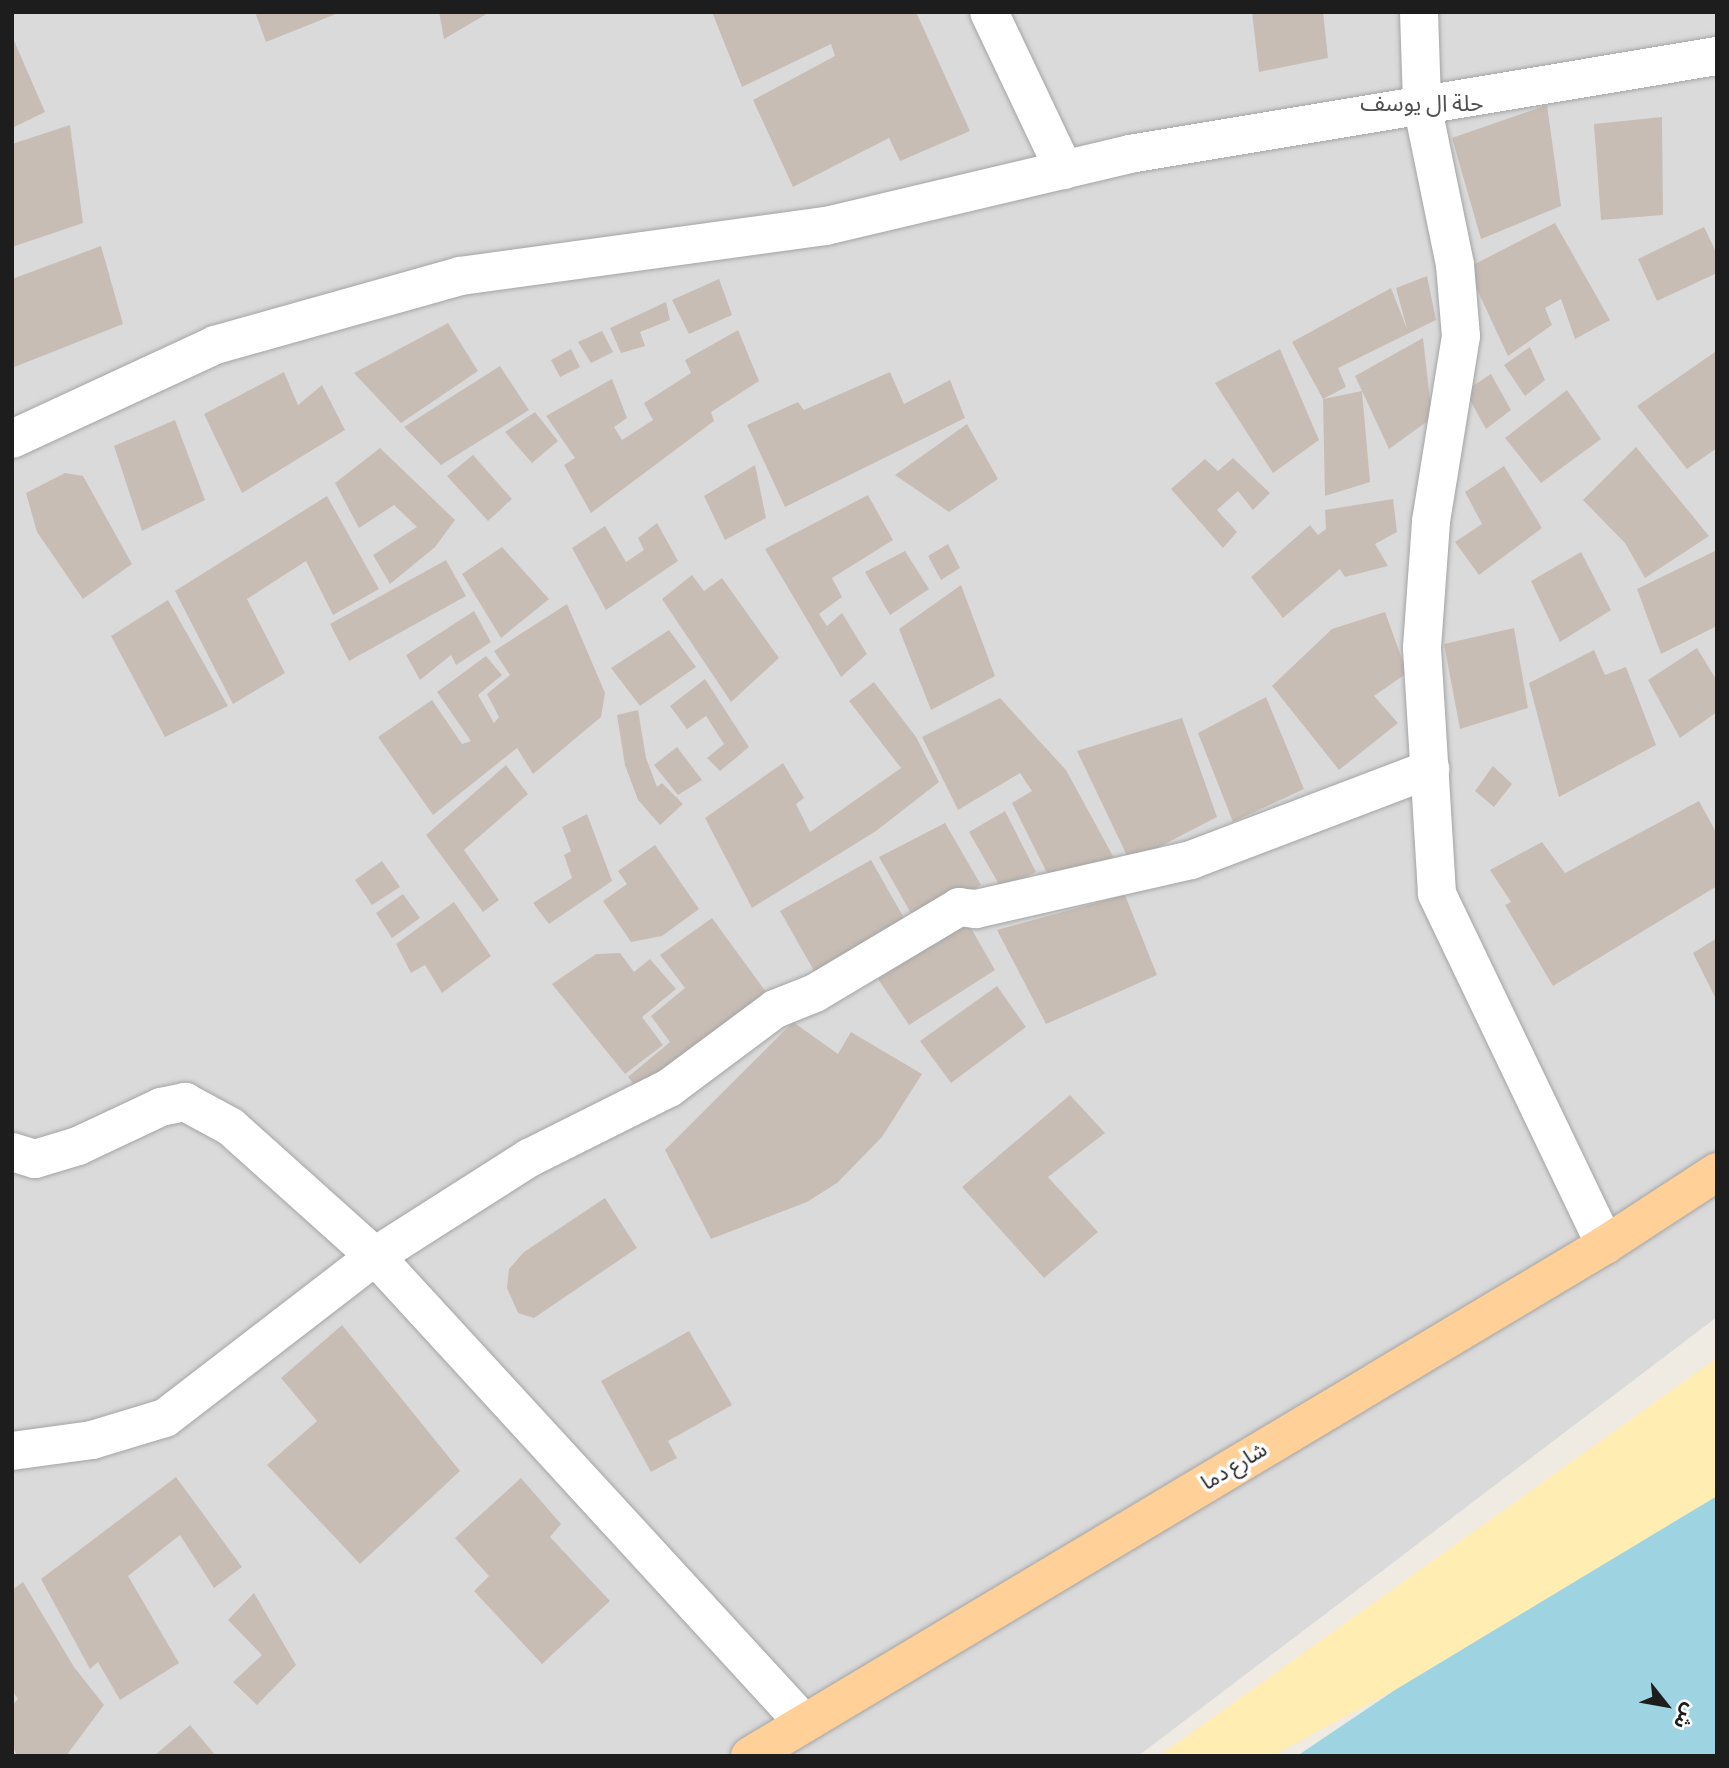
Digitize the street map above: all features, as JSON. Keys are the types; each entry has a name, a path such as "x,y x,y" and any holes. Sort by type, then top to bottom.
{"main road":[{"name":"شارع دما","path":"750,1756 1605,1245 1717,1172"}],"street":[{"path":"989,12 1064,170"},
{"path":"1419,12 1422,104 1455,265 1461,336 1432,522 1423,636 1437,894 1605,1245"},
{"path":"12,439 215,345 460,275 826,226 1064,170 1422,104 1717,56"},
{"path":"12,1451 92,1440 165,1418 375,1256 529,1158 668,1088 775,1009 815,993 959,907 976,909 1191,860 1430,769"},
{"path":"12,1152 35,1159 57,1153 185,1102 231,1127 375,1256 804,1723"}],"shaded area":[{"path":"12,12 1717,12 1717,1317 1138,1756 12,1756"}],"sand":[{"path":"1717,1358 1717,1496 1395,1690 1272,1756 1159,1756"}],"water":[{"path":"1717,1496 1717,1756 1297,1756 1395,1690"}],"building":[{"path":"255,12 341,12 266,42"},
{"path":"439,12 490,12 444,39"},
{"path":"712,12 916,12 970,131 900,161 889,138 793,187 753,100 835,56 831,44 742,87"},
{"path":"1252,12 1323,12 1328,58 1259,72"},
{"path":"12,36 45,112 12,128"},
{"path":"1547,105 1561,206 1481,239 1452,138"},
{"path":"1662,117 1663,215 1601,220 1594,124"},
{"path":"70,125 83,223 12,247 12,144"},
{"path":"1555,223 1610,320 1575,339 1561,299 1545,308 1552,325 1508,356 1467,268"},
{"path":"1704,227 1717,254 1717,273 1657,301 1638,259"},
{"path":"101,246 123,324 12,368 12,279"},
{"path":"1427,276 1436,320 1338,368 1346,387 1323,399 1292,342 1391,288 1407,329 1396,288"},
{"path":"719,279 732,315 689,334 672,300"},
{"path":"666,302 670,320 640,332 645,346 621,353 610,328"},
{"path":"448,323 478,371 401,423 354,373"},
{"path":"738,330 759,381 711,412 714,421 591,513 564,465 575,458 546,416 612,379 627,418 614,427 622,440 653,420 644,403 691,373 685,360"},
{"path":"602,331 613,352 591,363 578,342"},
{"path":"1423,338 1432,418 1389,449 1355,376"},
{"path":"1530,347 1545,380 1525,396 1504,365"},
{"path":"571,349 580,367 560,377 551,360"},
{"path":"1280,349 1319,440 1273,473 1215,383"},
{"path":"1715,352 1717,448 1687,469 1637,406"},
{"path":"500,366 529,410 441,465 404,427"},
{"path":"284,372 298,405 322,385 345,430 242,493 204,414"},
{"path":"890,372 904,404 950,380 965,418 785,507 747,425 798,402 804,410"},
{"path":"1491,374 1511,410 1486,429 1465,391"},
{"path":"1567,390 1601,439 1541,483 1505,438"},
{"path":"1362,391 1370,482 1325,496 1323,399"},
{"path":"535,412 558,441 532,463 505,432"},
{"path":"175,420 205,500 142,531 114,446"},
{"path":"967,424 998,479 949,512 895,475"},
{"path":"1636,447 1709,536 1645,578 1625,543 1583,500"},
{"path":"380,448 455,520 435,547 390,584 373,555 417,527 394,505 359,528 335,483"},
{"path":"473,455 512,499 488,521 447,476"},
{"path":"1233,458 1270,493 1253,510 1238,491 1217,510 1237,532 1223,548 1171,489 1205,459 1218,471"},
{"path":"755,465 766,518 725,540 704,496"},
{"path":"1504,466 1542,528 1479,575 1455,542 1482,524 1465,492"},
{"path":"65,473 83,476 132,564 83,599 37,532 26,493"},
{"path":"868,495 893,540 832,578 842,597 819,614 827,626 842,613 867,654 841,677 765,549"},
{"path":"327,496 379,589 333,615 306,561 247,599 285,673 233,704 175,591"},
{"path":"1393,499 1397,532 1375,544 1388,566 1345,577 1340,569 1283,618 1251,577 1310,525 1318,535 1326,529 1325,510"},
{"path":"657,523 678,561 606,610 572,548 605,526 626,562 644,550 638,538"},
{"path":"948,544 960,568 941,580 928,556"},
{"path":"502,547 549,599 501,638 462,574"},
{"path":"1717,550 1717,626 1661,654 1637,589"},
{"path":"905,551 929,589 890,615 865,572"},
{"path":"1581,552 1611,610 1560,642 1531,581"},
{"path":"446,560 466,596 349,661 330,624"},
{"path":"692,575 704,591 722,578 779,658 731,702 662,599"},
{"path":"961,585 995,676 931,710 899,629"},
{"path":"168,600 228,706 165,737 111,636"},
{"path":"567,604 605,693 601,717 533,774 517,748 433,815 378,737 432,700 462,744 471,741 437,692 486,656 502,675 478,695 494,723 499,717 487,694 510,675 494,651"},
{"path":"474,611 491,642 456,665 451,655 420,680 406,655"},
{"path":"1385,612 1407,673 1374,696 1398,723 1339,770 1272,686 1332,629"},
{"path":"1514,628 1528,708 1460,729 1444,644"},
{"path":"669,630 696,667 640,706 611,668"},
{"path":"1697,648 1717,681 1717,712 1680,738 1648,680"},
{"path":"1594,650 1605,675 1626,667 1656,745 1559,797 1529,683"},
{"path":"705,679 749,747 720,771 707,758 724,744 706,716 687,729 670,706"},
{"path":"874,682 916,737 939,782 876,831 752,908 705,818 783,763 804,798 796,804 810,832 901,768 849,701"},
{"path":"1266,697 1304,789 1233,822 1198,733"},
{"path":"1000,698 1066,770 1114,858 1049,877 1012,803 1032,791 1020,773 958,810 922,737"},
{"path":"638,710 646,758 657,787 662,783 683,804 660,825 638,800 625,765 617,715"},
{"path":"1182,718 1217,817 1130,862 1077,751"},
{"path":"677,747 702,780 678,795 654,765"},
{"path":"506,765 528,794 464,850 499,900 483,912 426,835"},
{"path":"1493,766 1512,784 1494,807 1475,791"},
{"path":"1699,801 1717,834 1717,886 1553,986 1505,905 1511,902 1490,870 1542,842 1565,873"},
{"path":"1005,811 1036,872 1001,888 969,832"},
{"path":"587,814 612,881 549,924 533,903 572,878 564,855 571,851 562,827"},
{"path":"945,823 981,885 916,922 879,857"},
{"path":"655,845 699,909 662,936 631,942 603,901 627,884 618,871"},
{"path":"871,860 908,925 817,976 780,911"},
{"path":"382,861 400,887 372,905 355,880"},
{"path":"403,894 420,918 392,938 376,913"},
{"path":"1125,895 1157,975 1046,1024 997,930"},
{"path":"454,902 491,956 442,993 425,965 411,973 396,944"},
{"path":"712,918 769,996 641,1093 628,1077 670,1042 651,1016 685,988 660,955"},
{"path":"968,923 995,970 909,1025 878,979"},
{"path":"1717,938 1717,1001 1693,953"},
{"path":"620,953 634,972 650,959 676,989 642,1017 663,1045 625,1074 552,984 596,954"},
{"path":"997,986 1026,1027 951,1083 920,1041"},
{"path":"793,1022 838,1054 851,1032 922,1074 882,1137 837,1183 807,1202 711,1239 665,1150"},
{"path":"1070,1095 1105,1133 1048,1177 1098,1232 1044,1278 962,1187"},
{"path":"605,1198 637,1248 534,1318 518,1313 507,1288 509,1269 524,1252"},
{"path":"342,1325 460,1471 360,1564 267,1465 317,1421 281,1378"},
{"path":"689,1331 732,1405 668,1441 677,1458 651,1472 601,1381"},
{"path":"176,1477 242,1567 214,1588 180,1535 128,1576 179,1663 120,1700 98,1662 90,1669 41,1579"},
{"path":"521,1478 561,1524 550,1537 610,1601 542,1664 474,1591 489,1576 455,1538"},
{"path":"23,1582 74,1667 104,1705 66,1756 17,1756 12,1745 12,1705 18,1699 12,1690 12,1590"},
{"path":"254,1593 296,1665 257,1705 233,1682 262,1655 228,1620"},
{"path":"190,1725 216,1756 154,1756"}],"district":[{"name":"حلة ال يوسف","path":"1422,104"}]}
